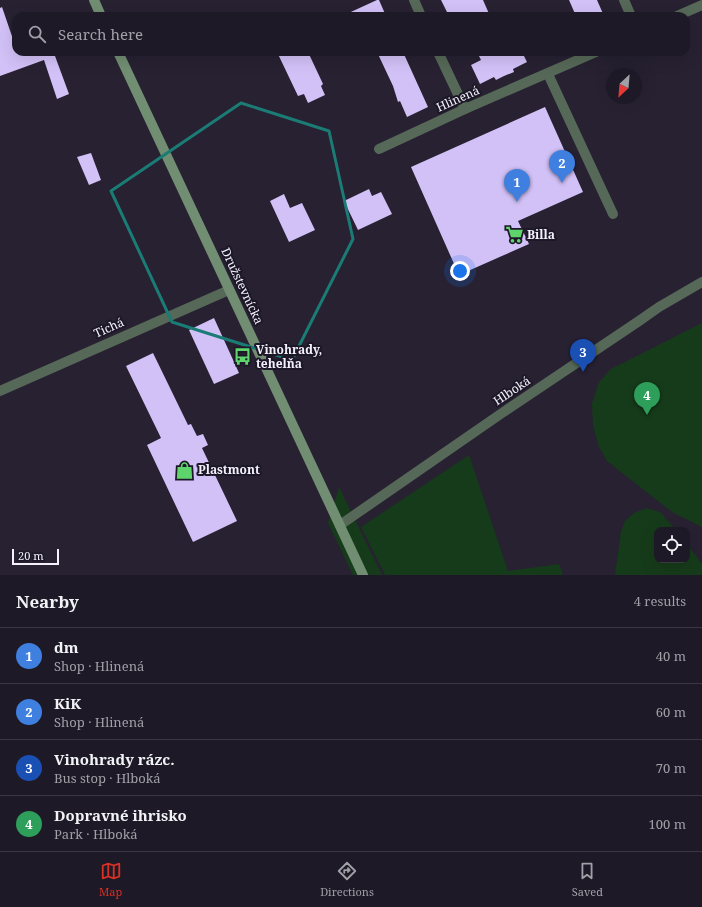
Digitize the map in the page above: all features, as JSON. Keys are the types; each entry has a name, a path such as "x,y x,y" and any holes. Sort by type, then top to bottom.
{"main road":[{"path":"94,0 99,12"},
{"name":"Družstevnícka","path":"120,56 363,575"}],"street":[{"path":"414,0 419,12"},
{"path":"624,0 629,12"},
{"path":"686,12 702,5"},
{"path":"440,56 465,109"},
{"name":"Hlinená","path":"379,149 465,109 587,56"},
{"path":"548,74 613,214"},
{"name":"Hlboká","path":"340,525 502,413 639,321 702,282"},
{"name":"Tichá","path":"0,391 229,290"}],"highlighted area":[{"path":"241,103 329,131 353,239 292,360 172,322 111,191"}],"green space":[{"path":"702,323 702,527 672,512 607,461 599,447 593,426 592,403 599,382 611,369"},
{"path":"469,455 508,571 559,564 563,575 385,575 361,527"},
{"path":"339,487 382,575 353,575 328,523"},
{"path":"646,508 660,512 673,527 654,527 654,563 690,563 690,548 702,564 702,575 615,575 621,531 625,521 634,513"}],"building":[{"path":"379,0 384,12 351,12"},
{"path":"441,0 483,0 488,12 447,12"},
{"path":"569,0 597,0 602,12 574,12"},
{"path":"2,7 12,36 12,56 55,56 69,94 57,99 44,60 0,76 0,8"},
{"path":"279,56 310,56 323,84 321,86 325,95 308,103 304,94 298,96"},
{"path":"379,56 405,56 428,107 407,117 400,101 398,102 393,86"},
{"path":"479,56 524,56 527,62 513,69 514,72 496,80 494,77 480,84 471,65 481,60"},
{"path":"545,107 583,192 518,221 529,244 459,275 411,167"},
{"path":"91,153 101,180 89,185 77,157"},
{"path":"369,189 372,196 381,192 392,214 358,230 344,201"},
{"path":"284,194 290,208 302,203 315,230 289,242 270,201"},
{"path":"214,318 239,373 214,384 189,330"},
{"path":"153,353 188,425 191,424 197,436 203,434 208,445 202,448 237,521 193,542 147,445 161,438 126,366"}],"place":[{"name":"KiK","path":"562,183"},
{"name":"dm","path":"517,202"},
{"name":"Billa","path":"514,235"},
{"name":"Vinohrady, tehelňa","path":"243,357"},
{"name":"Vinohrady rázc.","path":"583,372"},
{"name":"Dopravné ihrisko","path":"647,415"},
{"name":"Plastmont","path":"185,470"}]}
